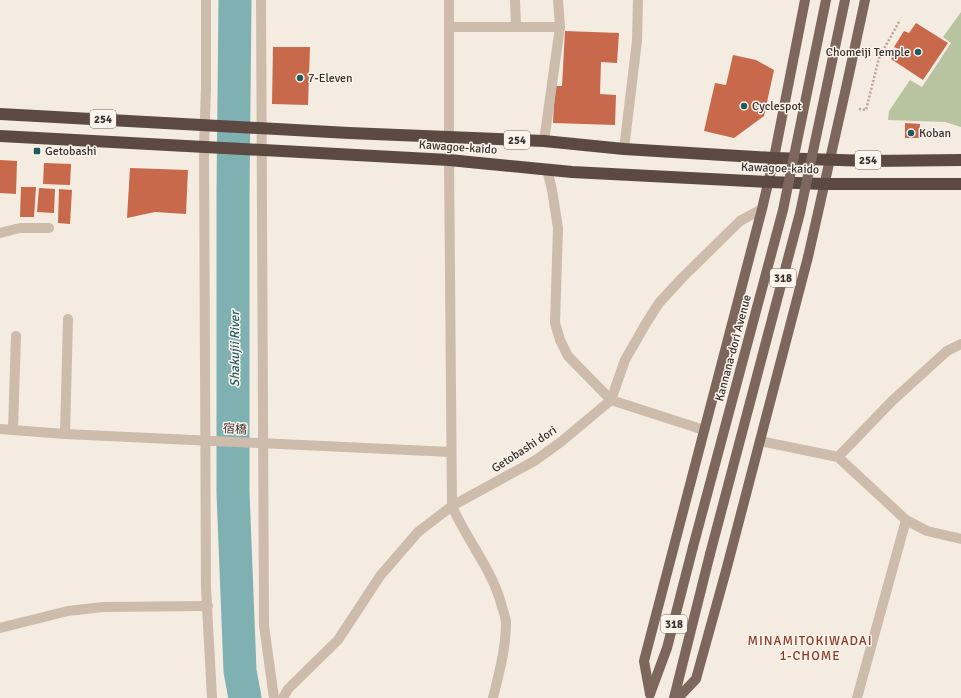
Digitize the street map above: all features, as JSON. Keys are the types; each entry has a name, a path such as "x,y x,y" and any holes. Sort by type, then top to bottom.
{"highway":[{"name":"Kawagoe-kaido","path":"0,114 261,127 349,133 544,141 624,149 774,158 830,160 961,160"},
{"name":"Kawagoe-kaido","path":"0,136 449,160 572,172 768,182 825,184 961,184"}],"main road":[{"path":"649,696 644,662 762,209 774,158 805,0"},
{"name":"Kannana-dori Avenue","path":"649,696 667,648 782,210 826,0"},
{"name":"318","path":"674,698 710,554 800,213 845,0"},
{"path":"678,698 696,678 727,568 808,257 864,0"}],"street":[{"path":"206,0 206,588 212,698"},
{"path":"261,0 264,626 274,698"},
{"path":"449,0 449,136"},
{"path":"515,0 516,27"},
{"path":"544,141 560,27 558,0"},
{"path":"624,149 637,41 638,0"},
{"path":"449,26 560,27"},
{"path":"449,160 452,506 459,522 488,568 499,594 506,621 504,649 493,698"},
{"path":"547,169 558,228 555,323 560,340 568,356 611,400 704,430"},
{"path":"611,400 625,360 644,324 659,303 682,278 740,221 762,209"},
{"path":"0,232 20,228 49,228"},
{"path":"65,434 68,319"},
{"path":"13,430 16,336"},
{"path":"838,458 892,401 946,351 961,344"},
{"name":"Getobashi dori","path":"284,698 288,689 338,640 380,576 418,532 452,506 536,460 562,441 611,400"},
{"name":"宿橋","path":"0,429 65,434 451,452"},
{"path":"760,441 838,458 906,520 927,531 961,539"},
{"path":"856,698 906,520"},
{"path":"0,628 68,611 103,607 208,606"}],"path":[{"path":"859,109 866,110 879,58 900,20"},
{"path":"893,33 896,36"}],"green space":[{"path":"961,12 961,127 945,122 888,120 889,111 910,80 922,87 951,43 943,37"}],"building":[{"path":"916,23 948,43 923,80 891,59 898,49 894,47 904,31 909,33"},
{"path":"565,31 619,33 617,63 601,62 600,94 616,95 615,125 553,123 555,86 562,86"},
{"path":"273,47 310,47 308,105 272,104"},
{"path":"733,55 756,60 774,70 764,116 734,138 704,131 715,83 726,85"},
{"path":"905,123 920,124 919,138 905,138"},
{"path":"0,160 17,161 16,194 0,193"},
{"path":"44,163 71,164 70,185 43,184"},
{"path":"130,168 188,170 186,214 155,212 127,218"},
{"path":"21,187 36,187 34,217 20,217"},
{"path":"39,188 55,189 54,213 37,212"},
{"path":"59,189 72,190 70,224 58,223"}],"waterway":[{"name":"Shakujii River","path":"235,0 233,195 233,492 240,671 245,698"}],"place":[{"name":"Chomeiji Temple","path":"918,52"},
{"name":"7-Eleven","path":"300,78"},
{"name":"Cyclespot","path":"744,106"},
{"name":"Koban","path":"911,133"},
{"name":"Getobashi","path":"37,151"}],"district":[{"name":"MINAMITOKIWADAI 1-CHOME","path":"810,648"}]}
